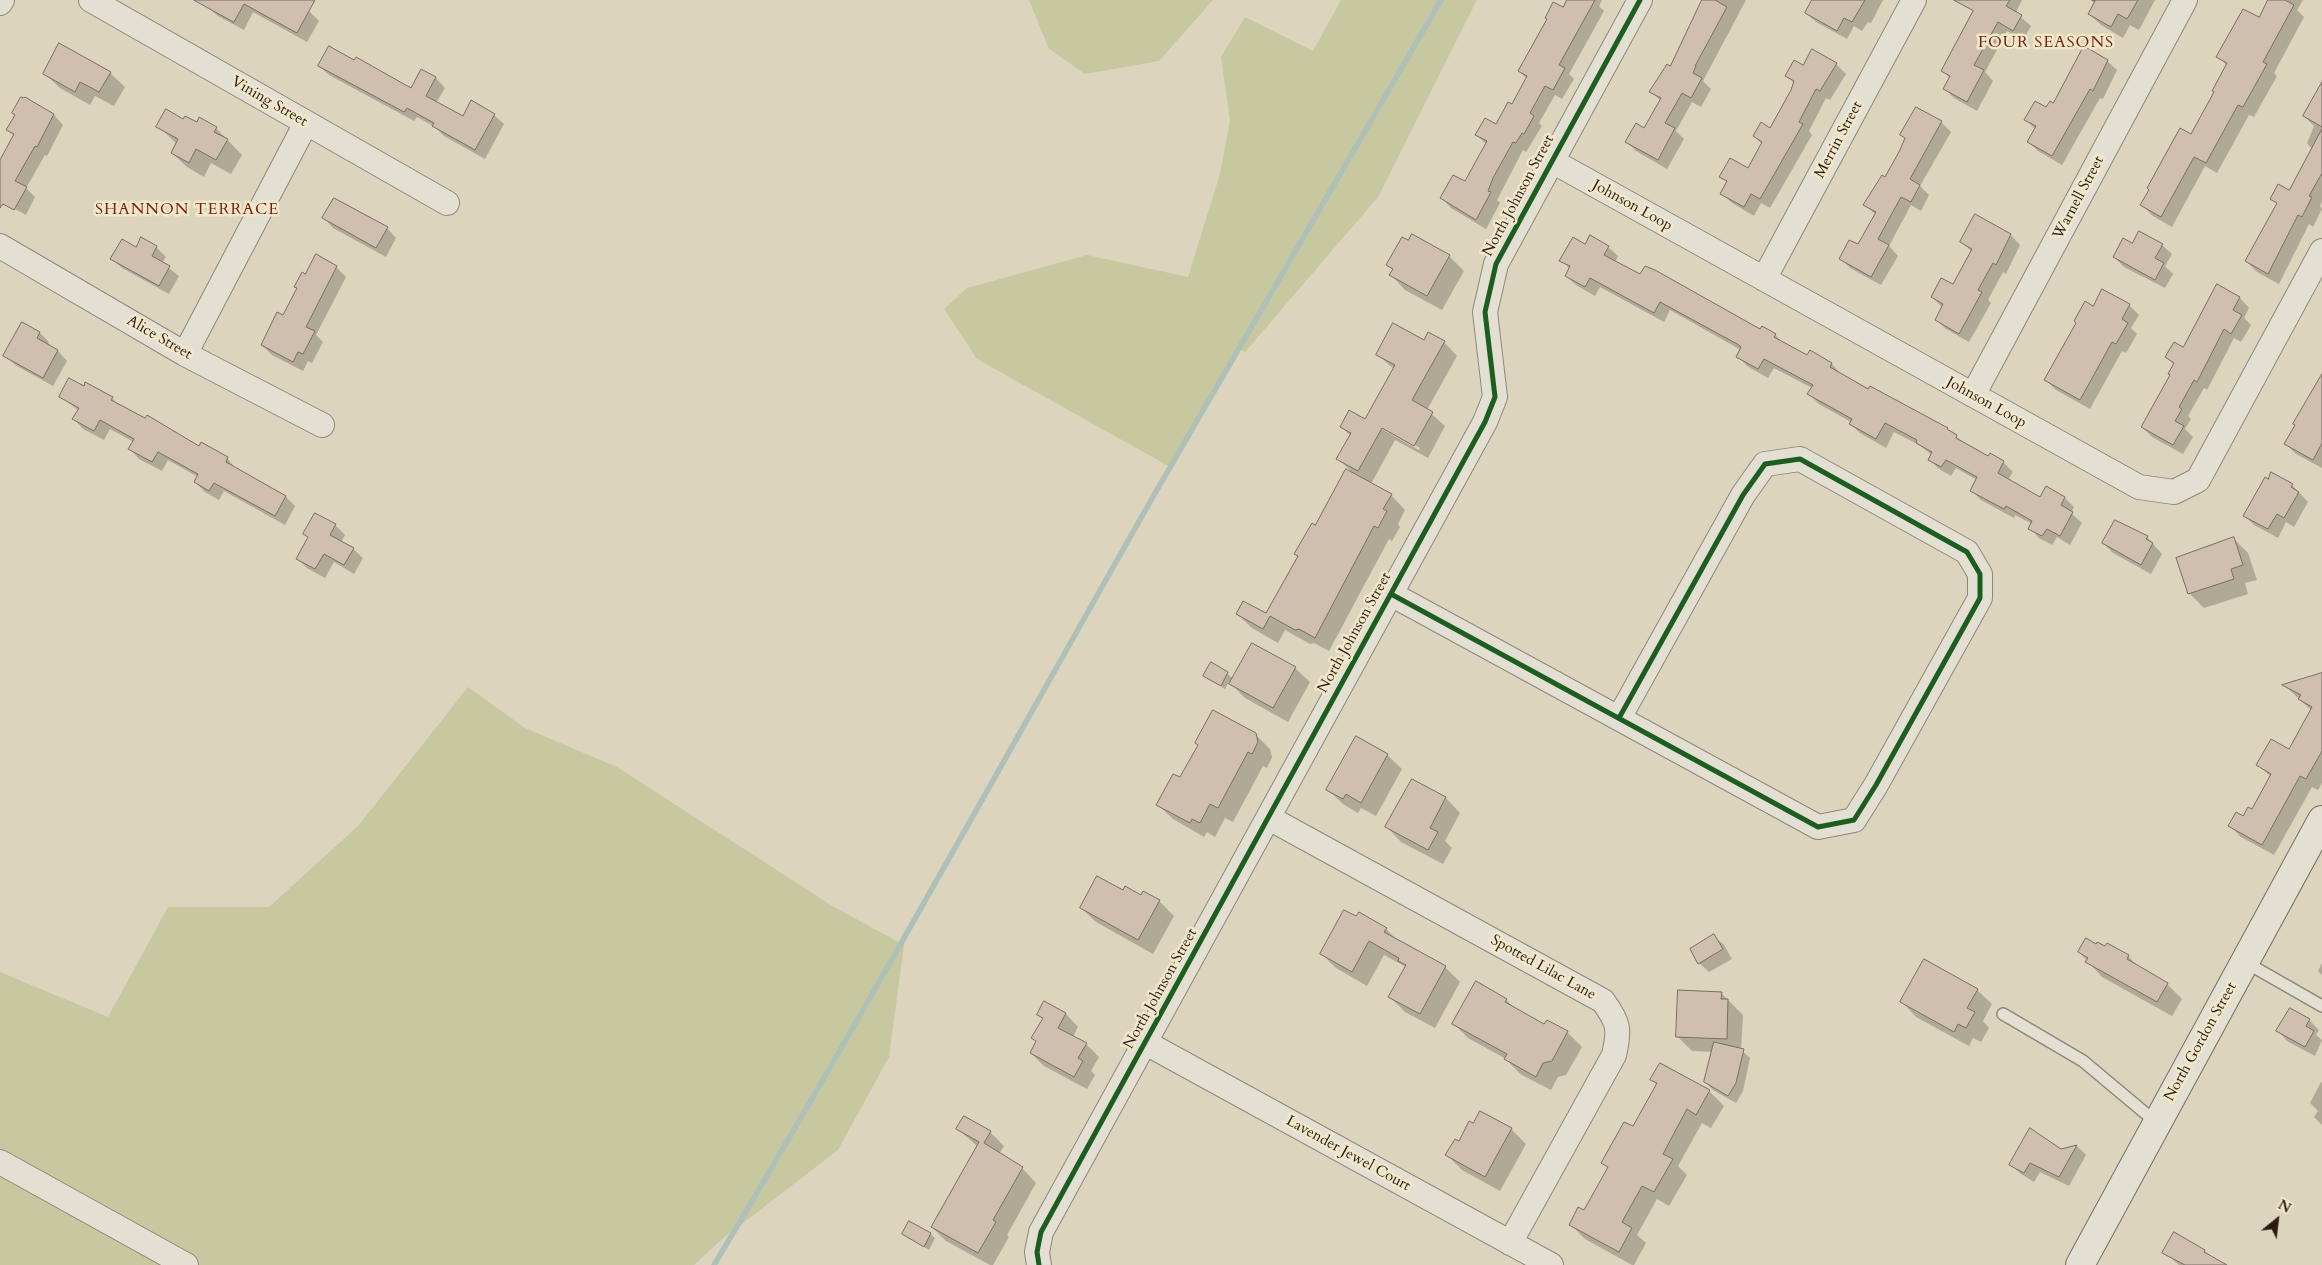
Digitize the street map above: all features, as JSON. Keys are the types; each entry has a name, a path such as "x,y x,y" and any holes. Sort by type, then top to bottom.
{"street":[{"name":"Vining Street","path":"91,0 447,203"},
{"name":"North Johnson Street","path":"1039,1265 1037,1252 1041,1232 1485,422 1495,397 1485,312 1488,291 1496,264 1640,0"},
{"name":"Merrin Street","path":"1764,279 1914,0"},
{"name":"Warnell Street","path":"1973,395 2185,0"},
{"path":"185,354 306,123"},
{"name":"Johnson Loop","path":"1552,161 2139,487 2174,492 2198,480 2322,251"},
{"name":"Alice Street","path":"0,246 185,354 322,425"},
{"path":"1391,594 1619,718 1818,826 1854,820 1876,785 1980,598 1980,574 1967,552 1800,460 1765,464 1743,495 1619,718"},
{"name":"Spotted Lilac Lane","path":"1269,818 1603,1001 1614,1016 1619,1032 1614,1055 1510,1243"},
{"name":"North Gordon Street","path":"2080,1265 2322,820"},
{"name":"Lavender Jewel Court","path":"1146,1043 1551,1265"},
{"path":"0,1162 186,1265"}],"lane":[{"path":"2245,962 2322,1006"},
{"path":"2003,1014 2083,1061 2156,1123"}],"green space":[{"path":"1029,0 1213,0 1159,61 1085,74 1049,49"},
{"path":"1341,0 1477,0 1378,197 1245,352 1239,349 1172,468 977,359 944,309 967,288 1087,255 1188,277 1220,174 1230,121 1221,57 1245,17 1313,51"},
{"path":"468,687 525,728 617,767 834,907 904,945 889,1057 838,1150 721,1240 694,1265 0,1265 0,972 108,1017 168,907 269,907 359,825"}],"building":[{"path":"194,0 315,0 297,33 244,4 234,22"},
{"path":"1567,0 1595,0 1559,65 1565,68 1553,90 1545,86 1530,113 1534,116 1524,134 1522,133 1516,143 1513,142 1493,178 1488,191 1491,192 1476,220 1440,198 1453,175 1465,181 1487,141 1475,135 1485,118 1496,124 1508,102 1512,104 1527,76 1518,71 1547,19 1545,18 1553,2 1563,7"},
{"path":"1702,0 1715,0 1727,7 1695,66 1693,73 1702,78 1691,98 1682,93 1665,123 1675,128 1658,160 1625,142 1636,123 1644,128 1661,98 1649,92 1667,64 1670,66"},
{"path":"1812,0 1865,0 1852,22 1844,18 1837,31 1805,13"},
{"path":"1954,0 2010,0 2006,6 2022,15 2013,31 1998,22 1974,65 1984,70 1967,102 1943,89 1950,76 1941,71 1973,11"},
{"path":"2092,0 2138,0 2127,19 2118,14 2111,27 2088,14 2095,1"},
{"path":"2268,0 2285,0 2294,5 2263,62 2267,64 2243,107 2238,105 2206,163 2194,157 2161,217 2140,205 2149,190 2147,188 2180,128 2191,134 2214,92 2212,91 2227,63 2216,57 2243,9 2259,17"},
{"path":"59,43 111,72 99,92 80,82 75,92 43,74"},
{"path":"329,46 354,60 356,57 411,88 421,69 436,77 426,96 463,116 471,100 495,114 475,150 432,126 434,123 407,108 404,112 318,66"},
{"path":"2084,46 2108,60 2093,91 2090,89 2052,156 2027,142 2036,126 2024,120 2035,101 2046,107 2050,101 2053,103"},
{"path":"1812,49 1837,63 1820,91 1816,89 1799,122 1803,124 1760,199 1751,194 1744,207 1720,194 1727,181 1719,177 1730,158 1748,168 1762,142 1753,136 1761,122 1770,128 1791,90 1794,81 1785,76 1794,60 1803,65"},
{"path":"2322,82 2322,127 2303,116"},
{"path":"21,97 25,97 54,114 37,147 35,146 15,181 27,187 14,210 3,204 0,208 0,160 14,134 6,130 15,115 12,113"},
{"path":"1916,107 1942,121 1910,179 1920,185 1911,202 1901,197 1878,239 1889,245 1871,277 1839,259 1849,240 1858,244 1876,212 1863,205 1882,175 1885,177 1900,150 1905,138 1900,135"},
{"path":"166,109 183,119 185,116 197,122 199,117 217,127 214,132 228,139 216,160 196,149 189,163 171,153 178,139 156,127"},
{"path":"2322,129 2322,173 2309,196 2312,197 2302,217 2298,215 2268,274 2245,261 2277,203 2270,199 2278,184 2289,190"},
{"path":"334,198 388,227 376,248 322,218"},
{"path":"1975,214 2011,234 1996,265 1993,263 1978,290 1982,292 1959,334 1935,320 1943,304 1931,297 1941,278 1953,284 1972,249 1960,242"},
{"path":"2139,231 2163,244 2155,258 2164,263 2155,280 2113,257 2123,238 2132,243"},
{"path":"1412,234 1450,255 1427,296 1389,275 1393,269 1386,265 1402,237 1408,240"},
{"path":"1590,235 1609,246 1604,255 1640,274 1645,266 1655,270 1760,329 1762,326 1776,334 1774,337 1807,355 1810,350 1832,363 1830,367 1868,389 1870,386 1948,428 1957,435 1956,438 1988,456 1990,453 2004,461 1998,473 2040,497 2046,486 2065,497 2061,505 2073,512 2060,536 2047,529 2042,536 2028,529 2032,521 2006,506 2004,509 1970,491 1977,477 1946,460 1941,467 1928,460 1932,452 1916,443 1917,440 1885,423 1876,439 1849,424 1852,419 1807,394 1813,385 1764,359 1758,369 1736,357 1741,347 1739,345 1660,302 1654,313 1590,278 1585,287 1565,276 1570,266 1559,261 1573,237 1585,244"},
{"path":"141,237 157,246 152,256 170,266 159,286 110,259 122,239 136,247"},
{"path":"316,254 337,266 306,327 315,331 303,354 298,352 293,362 261,345 277,312 283,315 297,288 294,287 302,272 305,274"},
{"path":"2217,284 2240,297 2233,310 2242,315 2231,334 2224,329 2197,382 2194,380 2179,407 2182,409 2175,421 2184,426 2173,445 2141,427 2170,375 2168,374 2174,363 2165,357 2174,342 2183,347"},
{"path":"2102,289 2130,304 2122,319 2128,323 2116,344 2112,342 2080,400 2044,380 2076,323 2074,321 2085,301 2093,306"},
{"path":"22,322 40,332 37,338 58,350 43,378 3,356"},
{"path":"1393,323 1424,340 1428,332 1445,341 1412,400 1433,412 1414,446 1382,428 1358,471 1336,459 1351,433 1340,427 1349,410 1365,419 1395,365 1376,355"},
{"path":"2322,374 2322,443 2313,460 2284,444 2295,425 2293,424"},
{"path":"69,378 84,386 85,382 113,397 111,400 145,418 147,415 199,446 201,442 228,457 226,462 286,496 275,516 214,483 209,491 194,482 198,474 158,452 152,462 128,449 134,439 100,420 94,431 72,419 79,408 59,397"},
{"path":"1346,469 1392,494 1383,509 1387,511 1378,528 1374,526 1315,638 1299,629 1295,630 1270,616 1263,629 1236,614 1243,601 1266,613 1298,556 1294,554 1312,523 1315,525"},
{"path":"2271,472 2293,484 2291,487 2299,492 2284,518 2277,514 2268,529 2243,516 2265,477 2268,479"},
{"path":"315,513 336,524 330,535 354,548 344,565 324,554 315,569 296,559 308,537 303,534"},
{"path":"2115,520 2148,536 2146,539 2153,543 2141,565 2102,543"},
{"path":"2234,537 2243,565 2231,569 2234,579 2188,594 2176,558"},
{"path":"1252,643 1296,667 1273,708 1229,684"},
{"path":"1211,662 1228,672 1221,686 1203,676"},
{"path":"2322,673 2322,751 2306,779 2300,776 2262,845 2228,826 2236,812 2243,816 2248,807 2252,809 2271,774 2256,765 2271,739 2289,749 2312,707 2298,699 2301,695 2282,685"},
{"path":"1213,710 1256,733 1258,742 1252,754 1248,752 1218,808 1210,804 1200,823 1192,819 1190,823 1156,805 1173,774 1180,777 1198,745 1195,743"},
{"path":"1356,736 1388,754 1361,803 1346,794 1343,799 1326,790"},
{"path":"1412,779 1446,797 1430,828 1438,832 1428,850 1385,827"},
{"path":"1097,876 1123,890 1125,886 1141,895 1143,891 1160,900 1138,940 1080,908"},
{"path":"1344,910 1356,916 1359,912 1387,928 1384,932 1446,966 1420,1014 1388,997 1406,965 1398,961 1399,958 1369,941 1352,972 1320,954"},
{"path":"1714,934 1723,949 1698,964 1690,949"},
{"path":"2086,938 2096,944 2097,942 2105,946 2107,943 2129,955 2127,959 2168,983 2157,1002 2085,962 2088,958 2078,952"},
{"path":"1924,959 1978,989 1967,1008 1975,1012 1966,1028 1958,1024 1954,1032 1900,1002"},
{"path":"1476,981 1507,999 1505,1002 1544,1024 1547,1020 1568,1031 1552,1061 1543,1063 1536,1077 1504,1059 1507,1054 1452,1024"},
{"path":"1678,990 1722,992 1721,999 1728,999 1727,1039 1676,1037"},
{"path":"1044,1001 1066,1013 1058,1028 1087,1043 1078,1058 1083,1061 1074,1077 1030,1053 1036,1041 1031,1038 1043,1018 1037,1015"},
{"path":"2290,1008 2310,1019 2306,1026 2314,1031 2305,1047 2276,1031"},
{"path":"1714,1042 1744,1049 1736,1083 1728,1096 1704,1082"},
{"path":"1660,1063 1710,1090 1696,1115 1687,1109 1663,1154 1673,1159 1654,1192 1642,1186 1622,1222 1632,1228 1619,1252 1569,1225 1578,1207 1584,1210 1608,1167 1601,1163 1624,1122 1633,1126 1657,1083 1650,1080"},
{"path":"1480,1111 1512,1128 1485,1177 1445,1155 1455,1139 1459,1141 1469,1121 1473,1123"},
{"path":"964,1116 991,1131 984,1143 1023,1167 993,1220 996,1222 978,1253 931,1227 979,1142 956,1129"},
{"path":"2030,1128 2061,1149 2077,1145 2059,1177 2030,1163 2024,1173 2009,1165"},
{"path":"909,1221 931,1233 924,1247 902,1234"},
{"path":"2174,1232 2227,1265 2185,1265 2162,1253"}],"waterway":[{"path":"714,1265 882,978 1099,591 1441,0"}],"cycle path":[{"path":"1039,1265 1037,1252 1041,1232 1485,422 1495,397 1485,312 1496,264 1640,0"},
{"path":"1391,594 1818,827 1854,820 1876,785 1980,598 1980,574 1967,552 1800,459 1765,464 1743,495 1619,718"}],"district":[{"name":"FOUR SEASONS","path":"2046,43"},
{"name":"SHANNON TERRACE","path":"187,210"}]}
